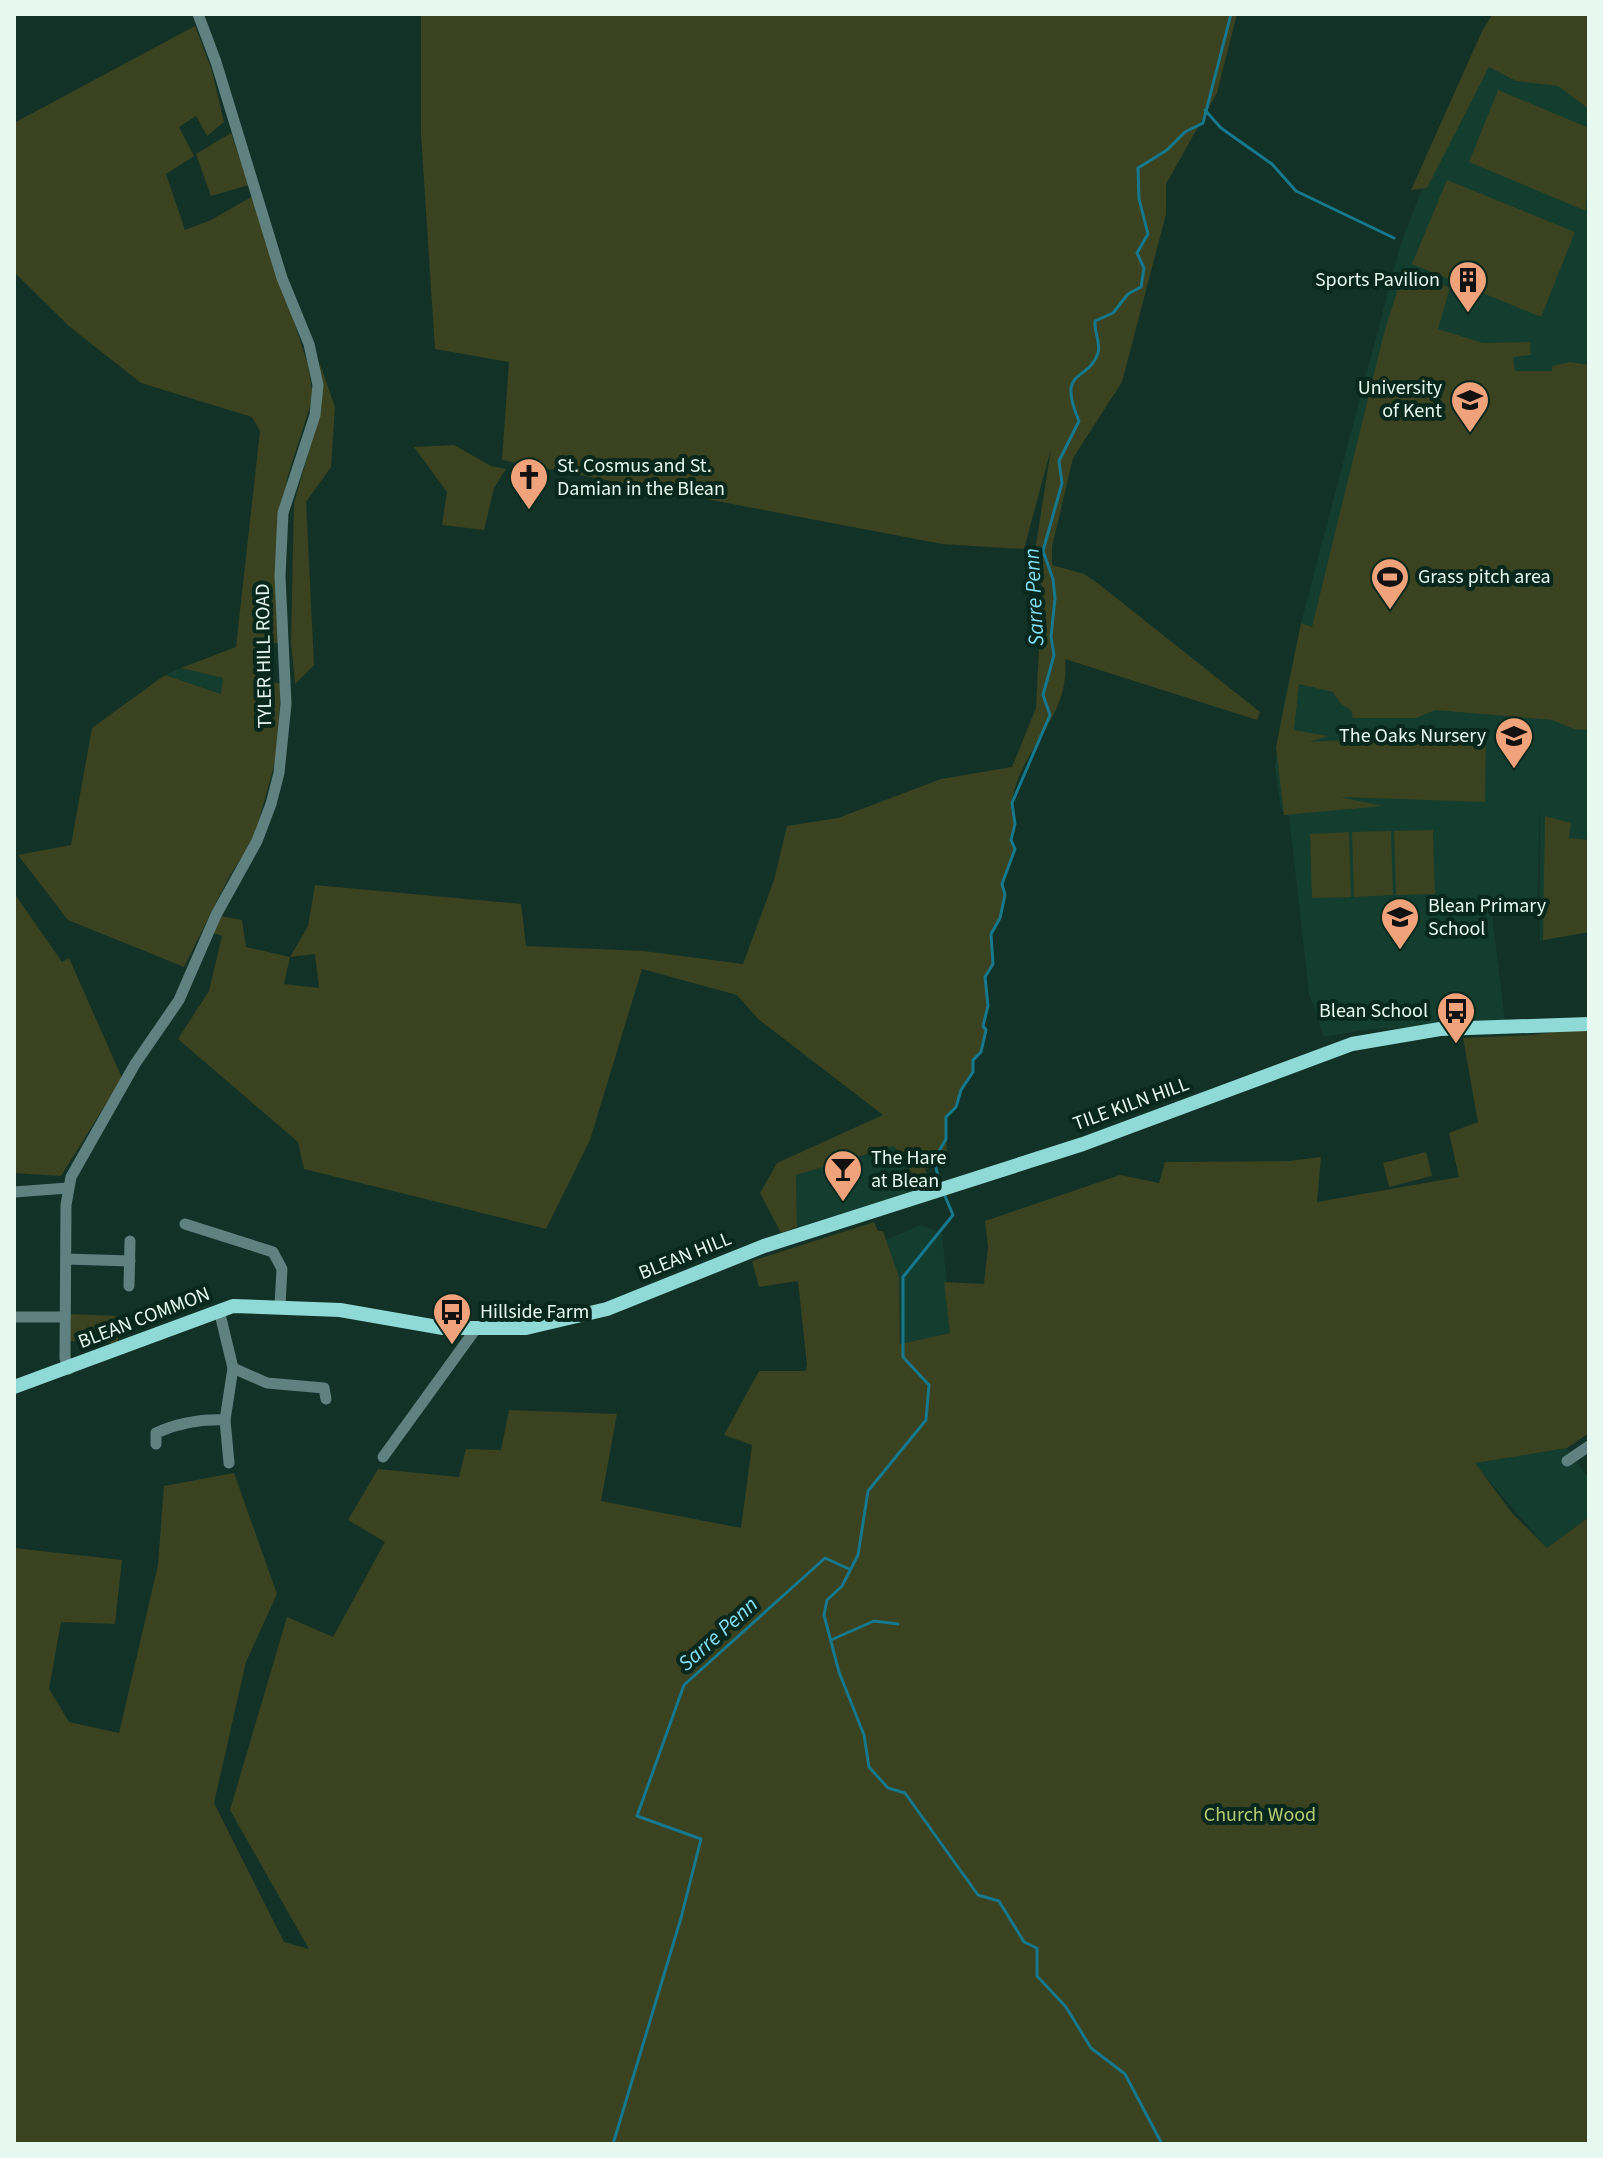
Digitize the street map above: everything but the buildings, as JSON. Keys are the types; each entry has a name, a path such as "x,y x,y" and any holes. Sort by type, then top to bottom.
{"main road":[{"name":"TILE KILN HILL","path":"907,1202 1083,1144 1326,1053 1368,1041 1440,1029 1589,1024"},
{"name":"BLEAN HILL","path":"340,1310 443,1328 526,1328 607,1309 764,1246 907,1202"},
{"name":"BLEAN COMMON","path":"14,1387 233,1306 280,1305 340,1310"}],"street":[{"name":"TYLER HILL ROAD","path":"69,1369 65,1358 65,1317 68,1188 71,1177 135,1064 179,1000 216,915 257,841 271,804 284,734 283,513 315,415 318,385 309,344 282,278 216,62 198,14"},
{"path":"14,1192 68,1188"},
{"path":"185,1224 242,1239 273,1252 282,1269 280,1305"},
{"path":"129,1286 130,1241"},
{"path":"66,1259 130,1261"},
{"path":"219,1310 233,1368 225,1420 229,1463"},
{"path":"14,1317 65,1317"},
{"path":"383,1457 475,1330"},
{"path":"233,1368 267,1383 324,1388 326,1399"},
{"path":"156,1444 156,1433 172,1426 206,1419 225,1420"},
{"path":"1567,1461 1589,1446"}],"shaded area":[{"name":"University of Kent","path":"1589,14 1589,932 1540,941 1540,804 1537,908 1491,907 1505,1021 1362,1030 1324,1037 1309,993 1289,816 1284,815 1281,808 1275,767 1281,717 1301,623 1400,246 1484,31"},
{"path":"181,668 224,678 221,694 165,675"},
{"path":"894,1145 922,1189 797,1227 796,1175"},
{"path":"920,1225 942,1233 951,1333 900,1344 899,1277 886,1240"},
{"path":"1567,1448 1589,1479 1589,1517 1547,1548 1474,1463"}],"green space":[{"path":"421,14 1237,14 1217,93 1166,184 1166,214 1122,382 1073,458 1052,547 1052,565 1084,574 1100,585 1260,712 1257,720 1065,659 1065,680 1060,699 1017,783 1012,805 1015,849 1002,884 1005,895 1000,918 991,934 993,964 985,977 988,1006 983,1026 986,1030 981,1052 973,1060 973,1072 961,1090 956,1107 946,1117 947,1164 925,1169 931,1186 922,1189 894,1146 796,1175 797,1227 781,1233 760,1193 777,1163 883,1115 758,1019 737,995 642,969 590,1140 546,1229 304,1169 298,1142 178,1039 209,991 222,936 214,933 221,916 242,920 246,947 290,957 308,926 315,885 521,904 526,946 644,951 743,964 774,880 787,826 838,818 941,779 1012,767 1036,708 1042,590 1035,551 1051,449 1024,549 942,544 502,460 509,362 435,349 421,134","holes":["315,954 319,988 284,984 290,957"]},
{"path":"1493,14 1589,14 1589,109 1558,86 1516,81 1489,67 1427,188 1411,190 1483,29"},
{"path":"195,26 212,71 224,122 207,136 196,116 179,127 194,156 166,174 185,230 211,220 253,196 308,365 313,397 288,475 277,534 281,643 267,643 265,680 281,684 277,755 254,838 229,877 184,967 68,920 18,855 71,845 92,728 165,675 221,694 223,678 181,668 236,647 260,431 252,417 141,383 70,327 14,272 14,123"},
{"path":"1498,90 1589,128 1586,211 1469,162"},
{"path":"231,133 249,185 211,196 196,154"},
{"path":"1447,180 1575,232 1541,317 1412,264"},
{"path":"1404,269 1450,288 1438,329 1483,343 1530,342 1531,355 1513,357 1515,371 1552,371 1552,366 1570,362 1589,365 1589,730 1574,729 1552,720 1435,710 1416,718 1353,718 1351,710 1340,703 1333,692 1299,684 1294,730 1328,736 1309,742 1486,732 1485,802 1340,797 1383,806 1284,815 1276,747 1301,623 1312,627 1384,333"},
{"path":"320,364 335,407 331,467 306,502 314,665 295,684 291,641 294,503 319,417"},
{"path":"454,445 491,466 506,469 494,488 484,530 442,525 447,492 414,447"},
{"path":"1545,816 1571,823 1569,838 1589,840 1589,932 1543,940"},
{"path":"1433,830 1435,894 1396,895 1394,831"},
{"path":"1391,831 1393,895 1354,897 1352,832"},
{"path":"1349,832 1351,897 1312,898 1310,834"},
{"path":"14,893 62,962 69,958 122,1078 61,1176 14,1173"},
{"name":"Church Wood","path":"1589,1027 1589,1433 1567,1448 1475,1463 1512,1513 1547,1548 1589,1517 1589,2144 14,2144 14,1548 122,1560 115,1624 61,1622 49,1689 69,1722 119,1733 158,1565 164,1486 234,1473 277,1594 246,1662 214,1803 284,1942 309,1949 230,1810 287,1617 333,1637 385,1542 348,1520 378,1469 459,1477 466,1449 501,1450 509,1410 617,1414 601,1501 741,1528 752,1445 724,1435 759,1371 806,1371 807,1365 798,1281 759,1287 752,1261 874,1222 878,1231 883,1231 899,1277 900,1344 950,1333 944,1282 984,1284 988,1247 985,1221 1120,1175 1159,1183 1165,1162 1290,1161 1321,1157 1317,1202 1459,1177 1449,1133 1478,1122 1463,1038 1532,1035"},
{"path":"1426,1152 1432,1176 1389,1187 1383,1163"},
{"path":"71,1314 119,1316 118,1343 70,1341"}],"waterway":[{"name":"Sarre Penn","path":"939,1180 934,1160 946,1139 946,1117 956,1107 961,1090 973,1072 973,1060 981,1052 986,1030 983,1026 988,1006 985,977 993,964 991,934 1000,918 1005,895 1002,884 1015,849 1011,840 1015,824 1012,803 1050,715 1043,695 1054,655 1051,637 1055,598 1053,579 1043,551 1062,483 1059,461 1079,421 1073,404 1072,384 1088,369 1098,353 1095,321 1113,313 1128,294 1141,287 1144,268 1137,253 1148,234 1139,199 1138,168 1167,150 1185,132 1203,123 1231,14"},
{"path":"1205,110 1221,128 1272,164 1296,191 1394,238"},
{"path":"945,1196 953,1215 903,1277 903,1357 929,1385 926,1420 868,1491 858,1555 842,1586 827,1600 824,1615 839,1672 864,1735 869,1767 888,1788 905,1793 978,1895 999,1901 1024,1942 1037,1948 1037,1976 1066,2007 1091,2048 1125,2074 1162,2144"},
{"name":"Sarre Penn","path":"613,2144 681,1918 701,1839 637,1816 684,1685 825,1558 849,1569"},
{"path":"831,1640 874,1621 898,1624"}],"place":[{"name":"Sports Pavilion","path":"1468,314"},
{"name":"University of Kent","path":"1470,434"},
{"name":"St. Cosmus and St. Damian in the Blean","path":"529,511"},
{"name":"Grass pitch area","path":"1390,611"},
{"name":"The Oaks Nursery","path":"1514,770"},
{"name":"Blean Primary School","path":"1400,951"},
{"name":"Blean School","path":"1456,1045"},
{"name":"The Hare at Blean","path":"843,1203"},
{"name":"Hillside Farm","path":"452,1346"}]}
